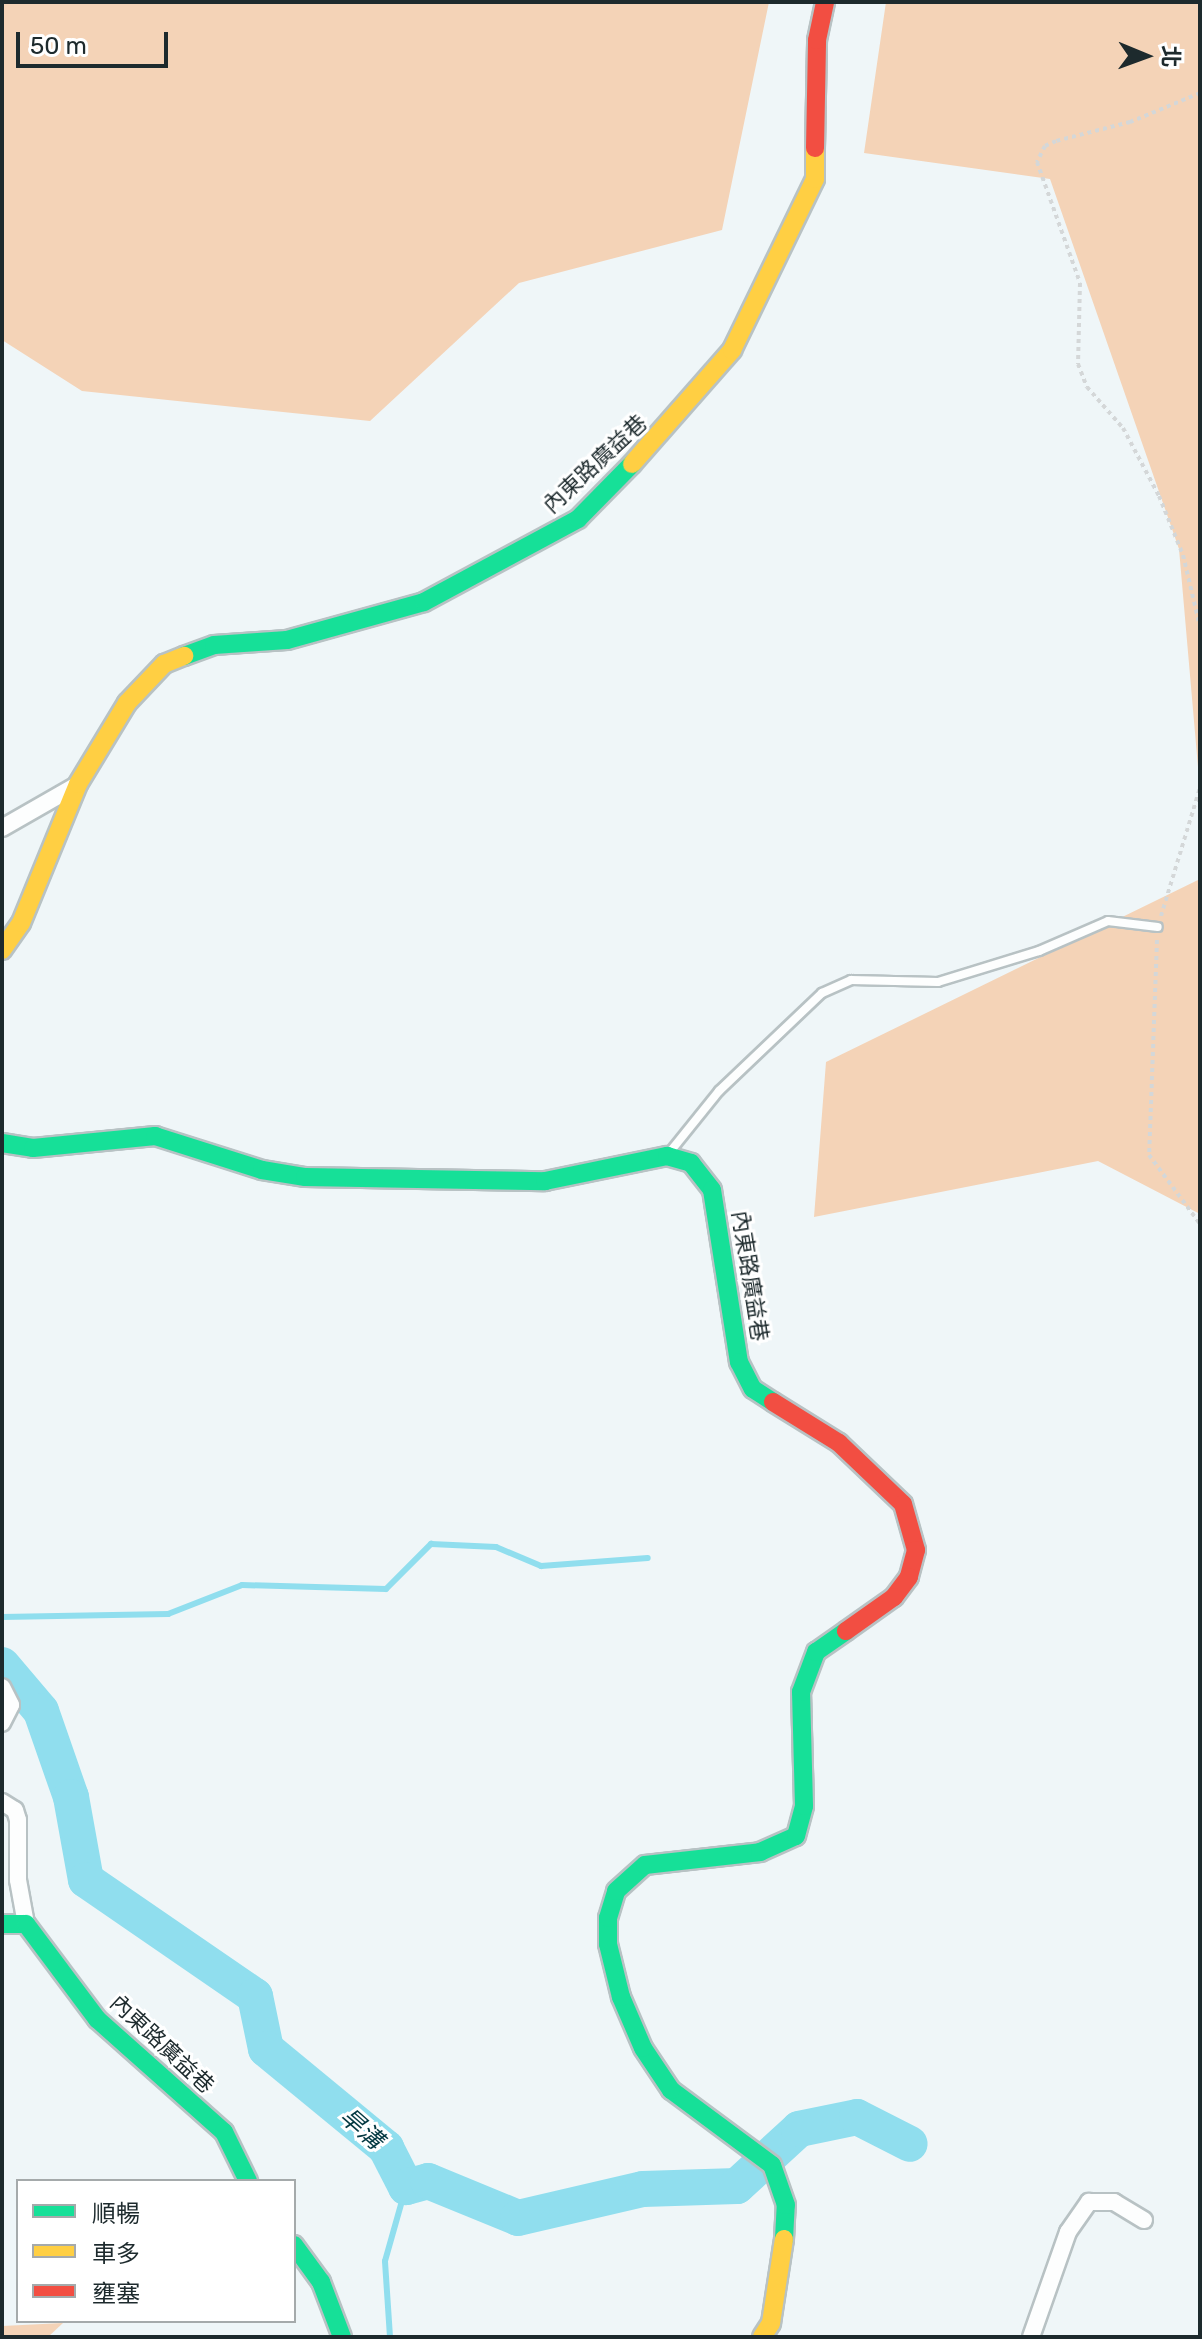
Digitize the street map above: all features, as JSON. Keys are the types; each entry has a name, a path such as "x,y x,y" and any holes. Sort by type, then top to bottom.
{"street":[{"name":"內東路廣益巷","path":"2,950 21,923 78,784 127,703 164,664 214,645 287,640 424,602 578,519 680,415 732,350 815,179 817,40 825,2"},
{"name":"內東路廣益巷","path":"2,828 78,784"},
{"path":"2,1143 33,1148 155,1136 262,1170 305,1177 545,1181 667,1156"},
{"name":"內東路廣益巷","path":"667,1156 691,1163 712,1190 739,1362 753,1389 839,1443 903,1504 916,1550 909,1577 894,1597 816,1652 801,1692 804,1806 796,1836 760,1852 645,1865 616,1891 608,1918 608,1944 621,1997 643,2048 671,2090 772,2165 786,2205 785,2231 771,2323 762,2337"},
{"path":"2,1687 11,1705 2,1723"},
{"path":"2,1802 15,1810 18,1820 18,1880 26,1924 2,1924"},
{"name":"內東路廣益巷","path":"26,1924 97,2019 224,2132 247,2179"},
{"path":"1031,2337 1068,2232 1089,2202 1114,2202 1144,2220"},
{"path":"296,2248 321,2282 342,2337"}],"lane":[{"path":"667,1156 719,1091 822,993 851,980 938,982 1039,951 1108,921 1158,927"}],"path":[{"path":"1200,93 1130,122 1056,141 1045,146 1037,162 1080,283 1078,364 1087,387 1123,428 1159,496 1183,555 1200,627"},
{"path":"1200,788 1158,927 1149,1155 1200,1224"}],"shaded area":[{"path":"2,2 769,2 722,230 519,283 370,421 82,391 2,340"},
{"path":"886,2 1200,2 1200,790 1179,549 1050,179 864,153"},
{"path":"1200,879 1200,1214 1098,1161 814,1217 826,1062"},
{"path":"63,2323 48,2337 2,2337 2,2326"}],"waterway":[{"path":"2,1617 168,1614 242,1585 386,1589 431,1544 496,1547 541,1566 648,1558"},
{"name":"旱溝","path":"2,1665 41,1711 71,1797 86,1880 255,1996 266,2049 386,2148 406,2187 428,2181 518,2218 643,2189 737,2186 799,2129 857,2117 910,2144"},
{"path":"390,2337 385,2261 406,2187"}],"traffic: fast":[{"path":"184,656 214,645 287,640 424,602 578,519 632,464"},
{"path":"2,1143 33,1148 155,1136 262,1170 305,1177 545,1181 667,1156 691,1163 712,1190 739,1362 753,1389 773,1402"},
{"path":"784,2239 786,2205 772,2165 671,2090 643,2048 621,1997 608,1944 608,1918 616,1891 645,1865 760,1852 796,1836 804,1806 801,1692 816,1652 846,1631"},
{"path":"2,1924 26,1924 97,2019 224,2132 247,2179"},
{"path":"296,2248 321,2282 342,2337"}],"traffic: slow":[{"path":"632,464 732,350 815,179 815,148"},
{"path":"2,950 21,923 78,784 127,703 164,664 184,656"},
{"path":"762,2337 771,2323 784,2239"}],"traffic: jam":[{"path":"815,148 817,40 825,2"},
{"path":"773,1402 839,1443 903,1504 916,1550 909,1577 894,1597 846,1631"}]}
